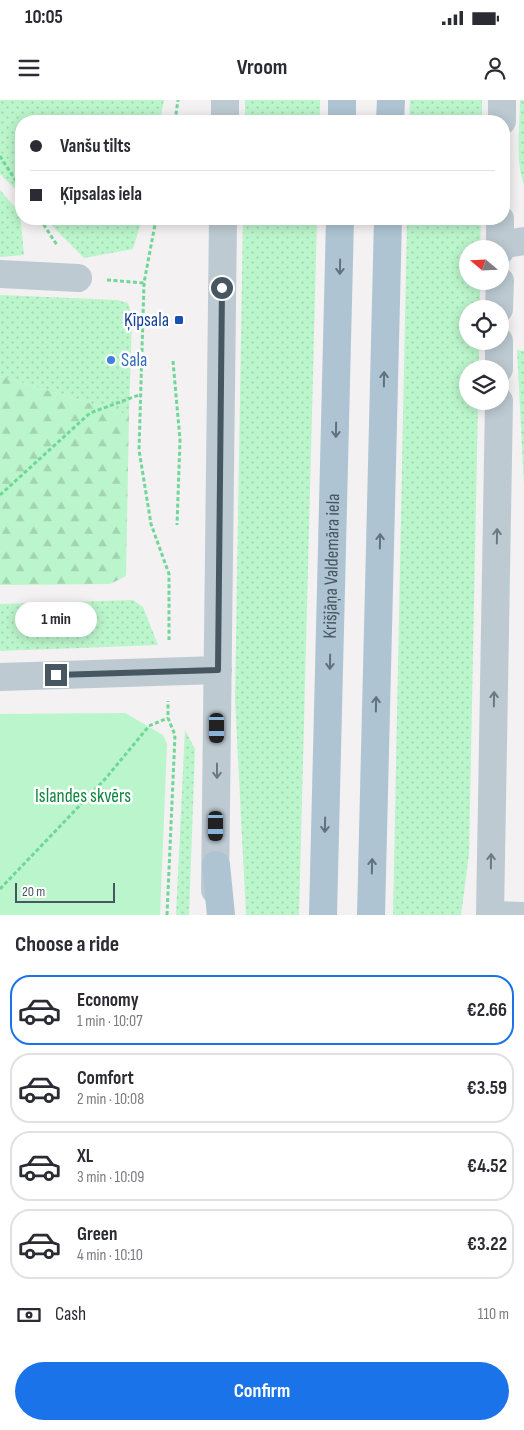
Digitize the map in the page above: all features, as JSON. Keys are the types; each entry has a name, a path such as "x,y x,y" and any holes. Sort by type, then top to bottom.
{"main road":[{"path":"342,100 342,115"},
{"path":"390,115 391,100"},
{"name":"Krišjāņa Valdemāra iela","path":"323,915 340,225"},
{"path":"371,915 388,225"},
{"path":"216,865 221,915"}],"street":[{"path":"224,115 225,100"},
{"path":"502,100 502,115"},
{"path":"214,915 223,225"},
{"path":"0,274 78,278"},
{"path":"490,912 498,410"},
{"path":"0,677 218,670"}],"lane":[{"path":"490,912 524,911"}],"path":[{"path":"176,115 178,100"},
{"path":"0,156 15,180"},
{"path":"155,225 144,283 139,395 139,450 151,524 169,574 168,718 175,735 167,915"},
{"path":"173,361 180,440 177,524"},
{"path":"0,495 90,413 139,395"},
{"path":"180,440 187,440"},
{"path":"0,889 106,778 149,726 168,718"}],"green space":[{"path":"0,100 164,100 161,115 15,115 15,189 0,174"},
{"path":"245,100 320,100 320,115 245,115"},
{"path":"410,100 482,100 482,115 409,115"},
{"path":"520,100 524,100 524,184 521,176 519,155"},
{"path":"0,190 15,207 15,225 21,225 24,255 0,257"},
{"path":"51,225 140,225 133,249 84,258"},
{"path":"243,225 317,225 299,915 246,915 235,699"},
{"path":"407,225 481,225 480,240 459,240 459,290 480,290 480,300 459,300 459,350 479,350 479,360 459,360 459,410 478,410 469,854 461,915 393,915"},
{"path":"0,295 117,300 128,303 132,316 129,415 0,376"},
{"path":"517,350 524,351 524,486"},
{"path":"0,376 129,415 126,576 110,584 0,585"},
{"path":"133,600 143,607 158,645 0,651 0,604"},
{"name":"Islandes skvērs","path":"125,713 163,735 167,744 160,915 0,915 0,714"},
{"path":"185,730 195,749 189,915 176,915"}],"place":[{"name":"Ķīpsala","path":"179,320"},
{"name":"Sala","path":"111,360"}],"route":[{"path":"56,675 218,670 222,288"}]}
